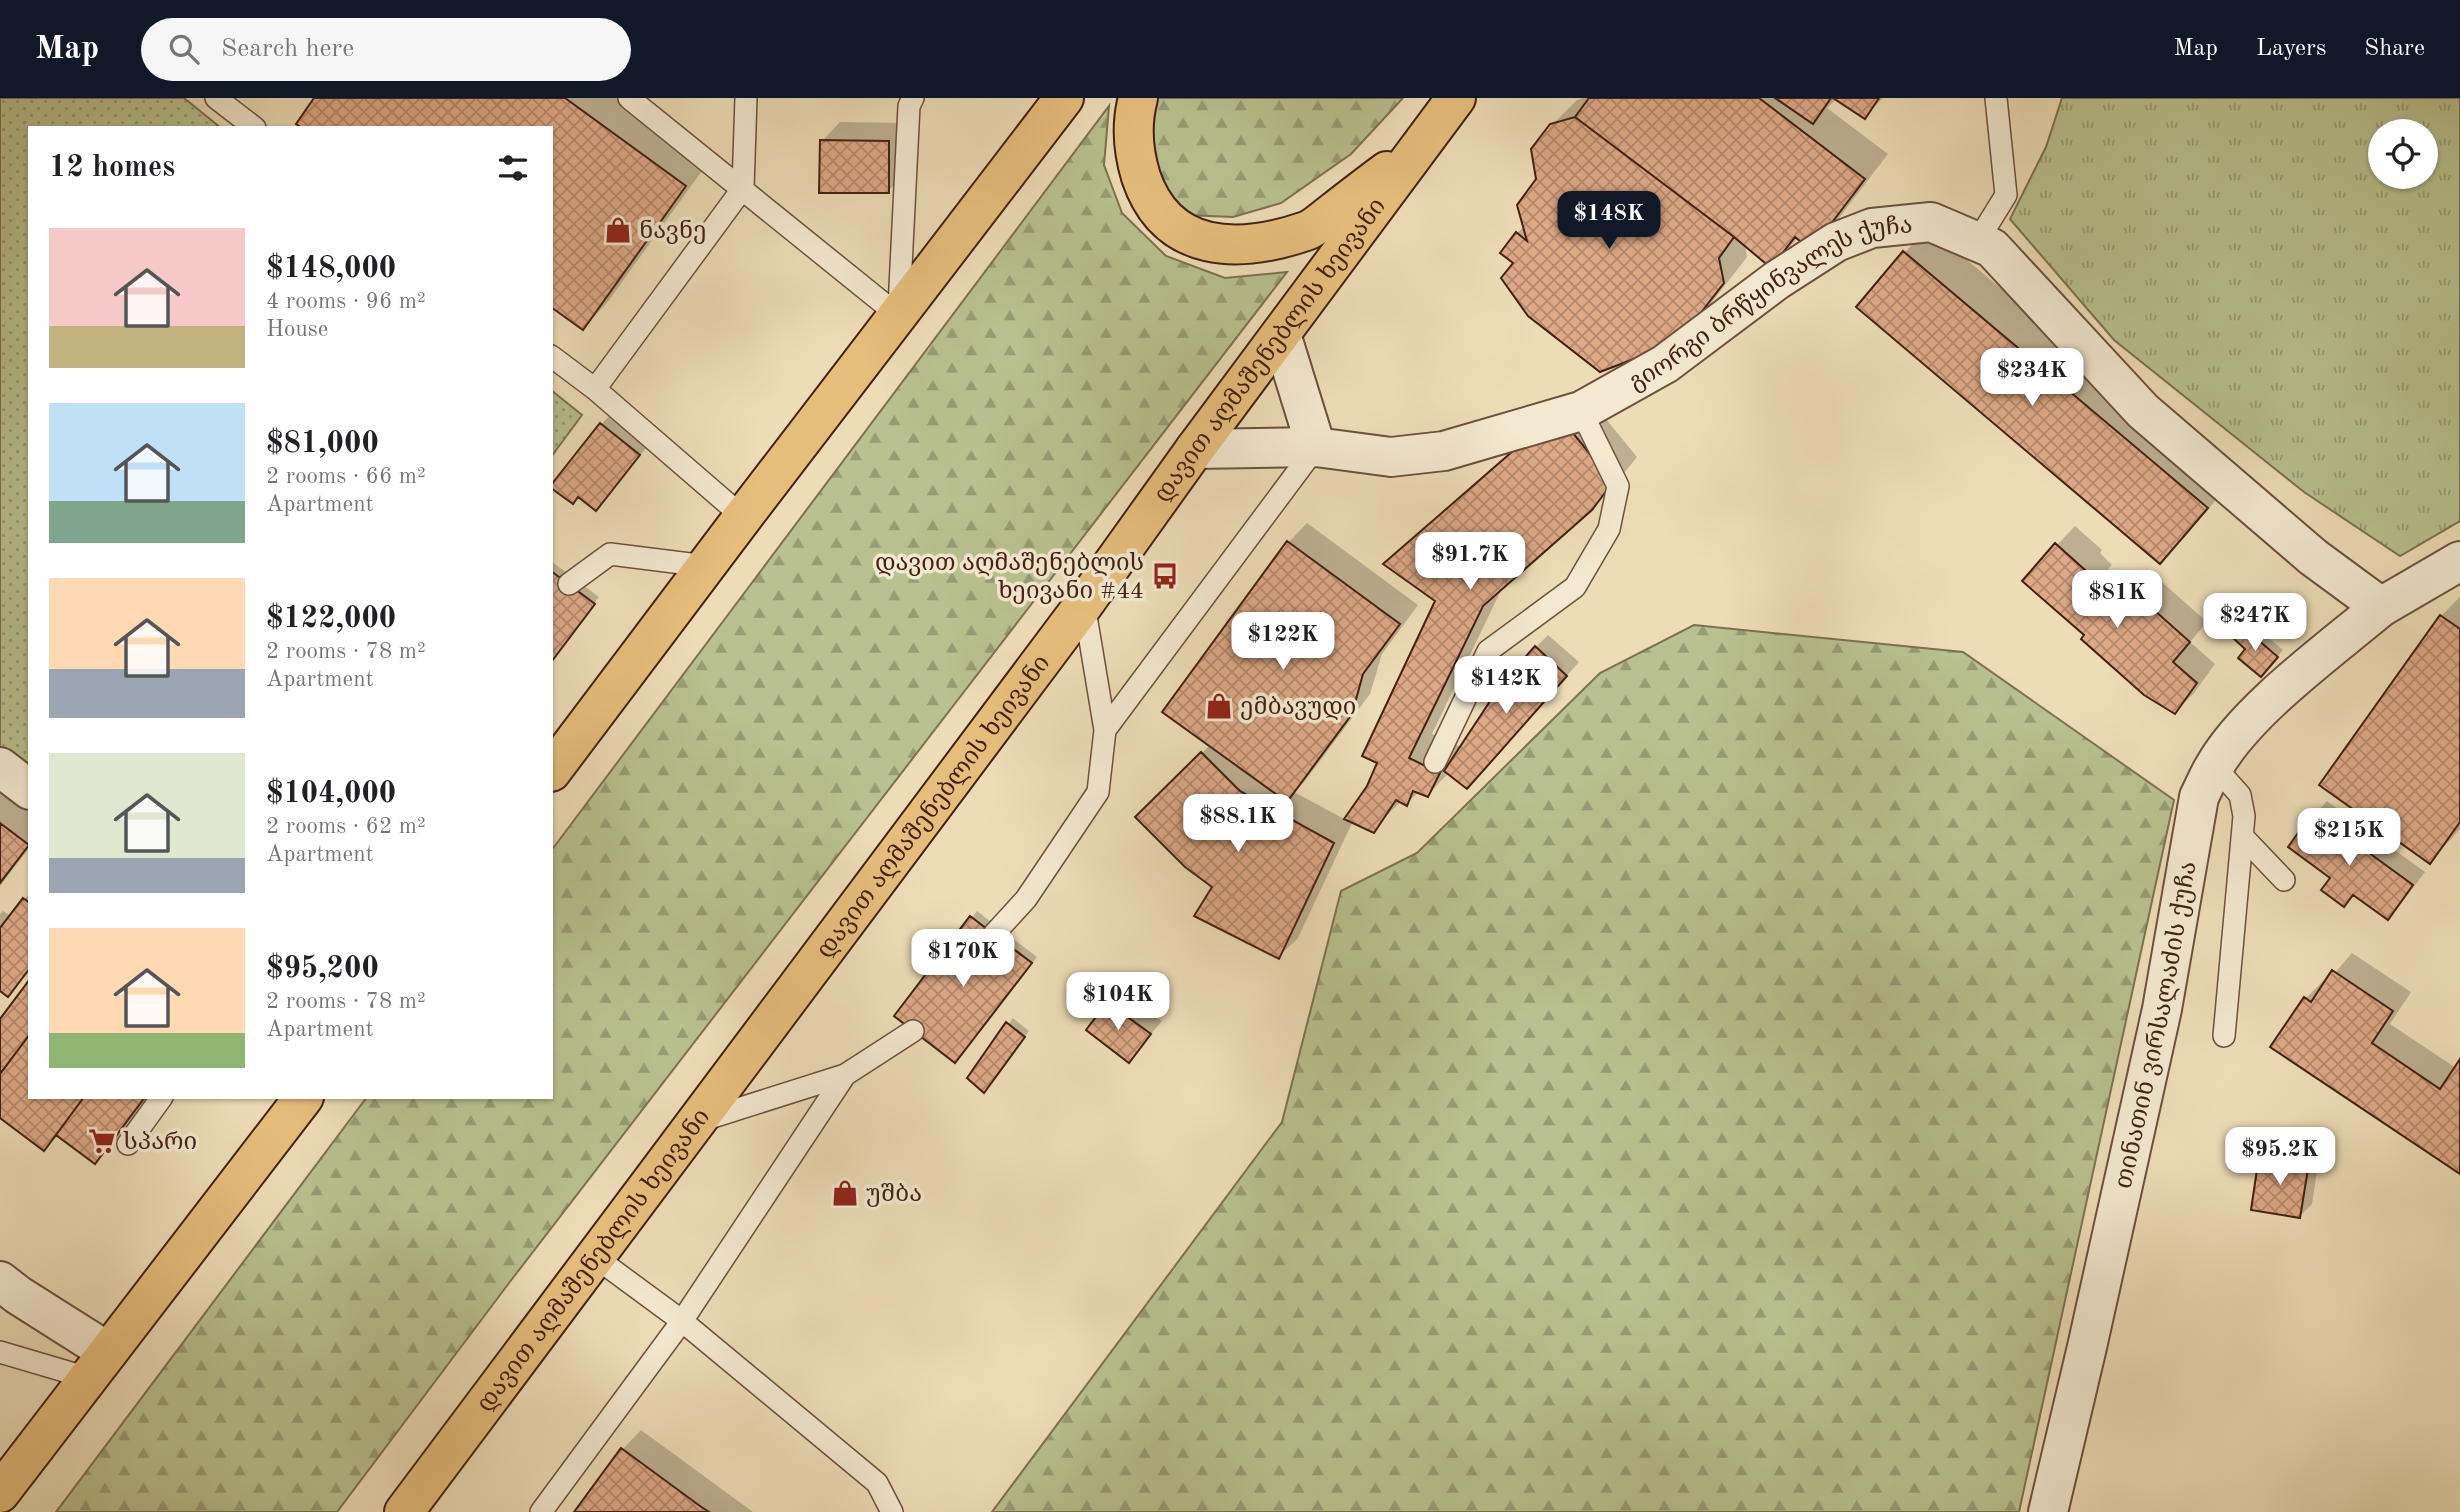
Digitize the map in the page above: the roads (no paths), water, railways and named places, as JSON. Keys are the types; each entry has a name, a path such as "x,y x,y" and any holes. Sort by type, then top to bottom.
{"highway":[{"path":"553,769 1064,98"},
{"path":"1138,98 1133,136 1144,186 1156,209 1174,228 1200,240 1228,244 1268,242 1309,230 1422,144"},
{"name":"დავით აღმაშენებლის ხეივანი","path":"404,1512 1084,604 1195,449 1456,98"},
{"path":"0,1493 302,1099"}],"street":[{"name":"გიორგი ბრწყინვალეს ქუჩა","path":"1195,449 1316,447 1391,457 1444,451 1581,411 1665,363 1777,280 1836,242 1872,228 1931,222 1992,248 2143,411 2313,557 2381,607"},
{"path":"1281,334 1316,447"},
{"path":"2381,607 2460,561"},
{"name":"თინათინ ვირსალაძის ქუჩა","path":"2048,1512 2162,1009 2199,797 2214,766 2243,728 2381,607"},
{"path":"0,767 28,788"},
{"path":"0,1281 98,1365"}],"lane":[{"path":"216,98 252,126"},
{"path":"629,98 899,316"},
{"path":"595,389 743,188 746,98"},
{"path":"899,316 909,106 913,98"},
{"path":"1977,242 2006,195 1996,98"},
{"path":"553,358 595,389 743,517"},
{"path":"1435,762 1488,651 1576,587 1609,529 1618,486 1581,411"},
{"path":"1105,730 1316,447"},
{"path":"569,584 610,554 706,566"},
{"path":"994,934 1026,899 1098,792 1105,730 1084,604"},
{"path":"2214,766 2240,794 2245,816 2224,1036"},
{"path":"2243,837 2284,880"},
{"path":"695,1123 845,1075 913,1031"},
{"path":"541,1512 682,1321 845,1075"},
{"path":"128,1144 161,1099"},
{"path":"594,1257 682,1321 877,1483 892,1512"},
{"path":"0,1352 98,1365"}],"place":[{"name":"ნავნე","path":"618,230"},
{"name":"დავით აღმაშენებლის ხეივანი #44","path":"1165,576"},
{"name":"ემბავუდი","path":"1219,706"},
{"name":"სპარი","path":"102,1141"},
{"name":"უშბა","path":"845,1193"}]}
